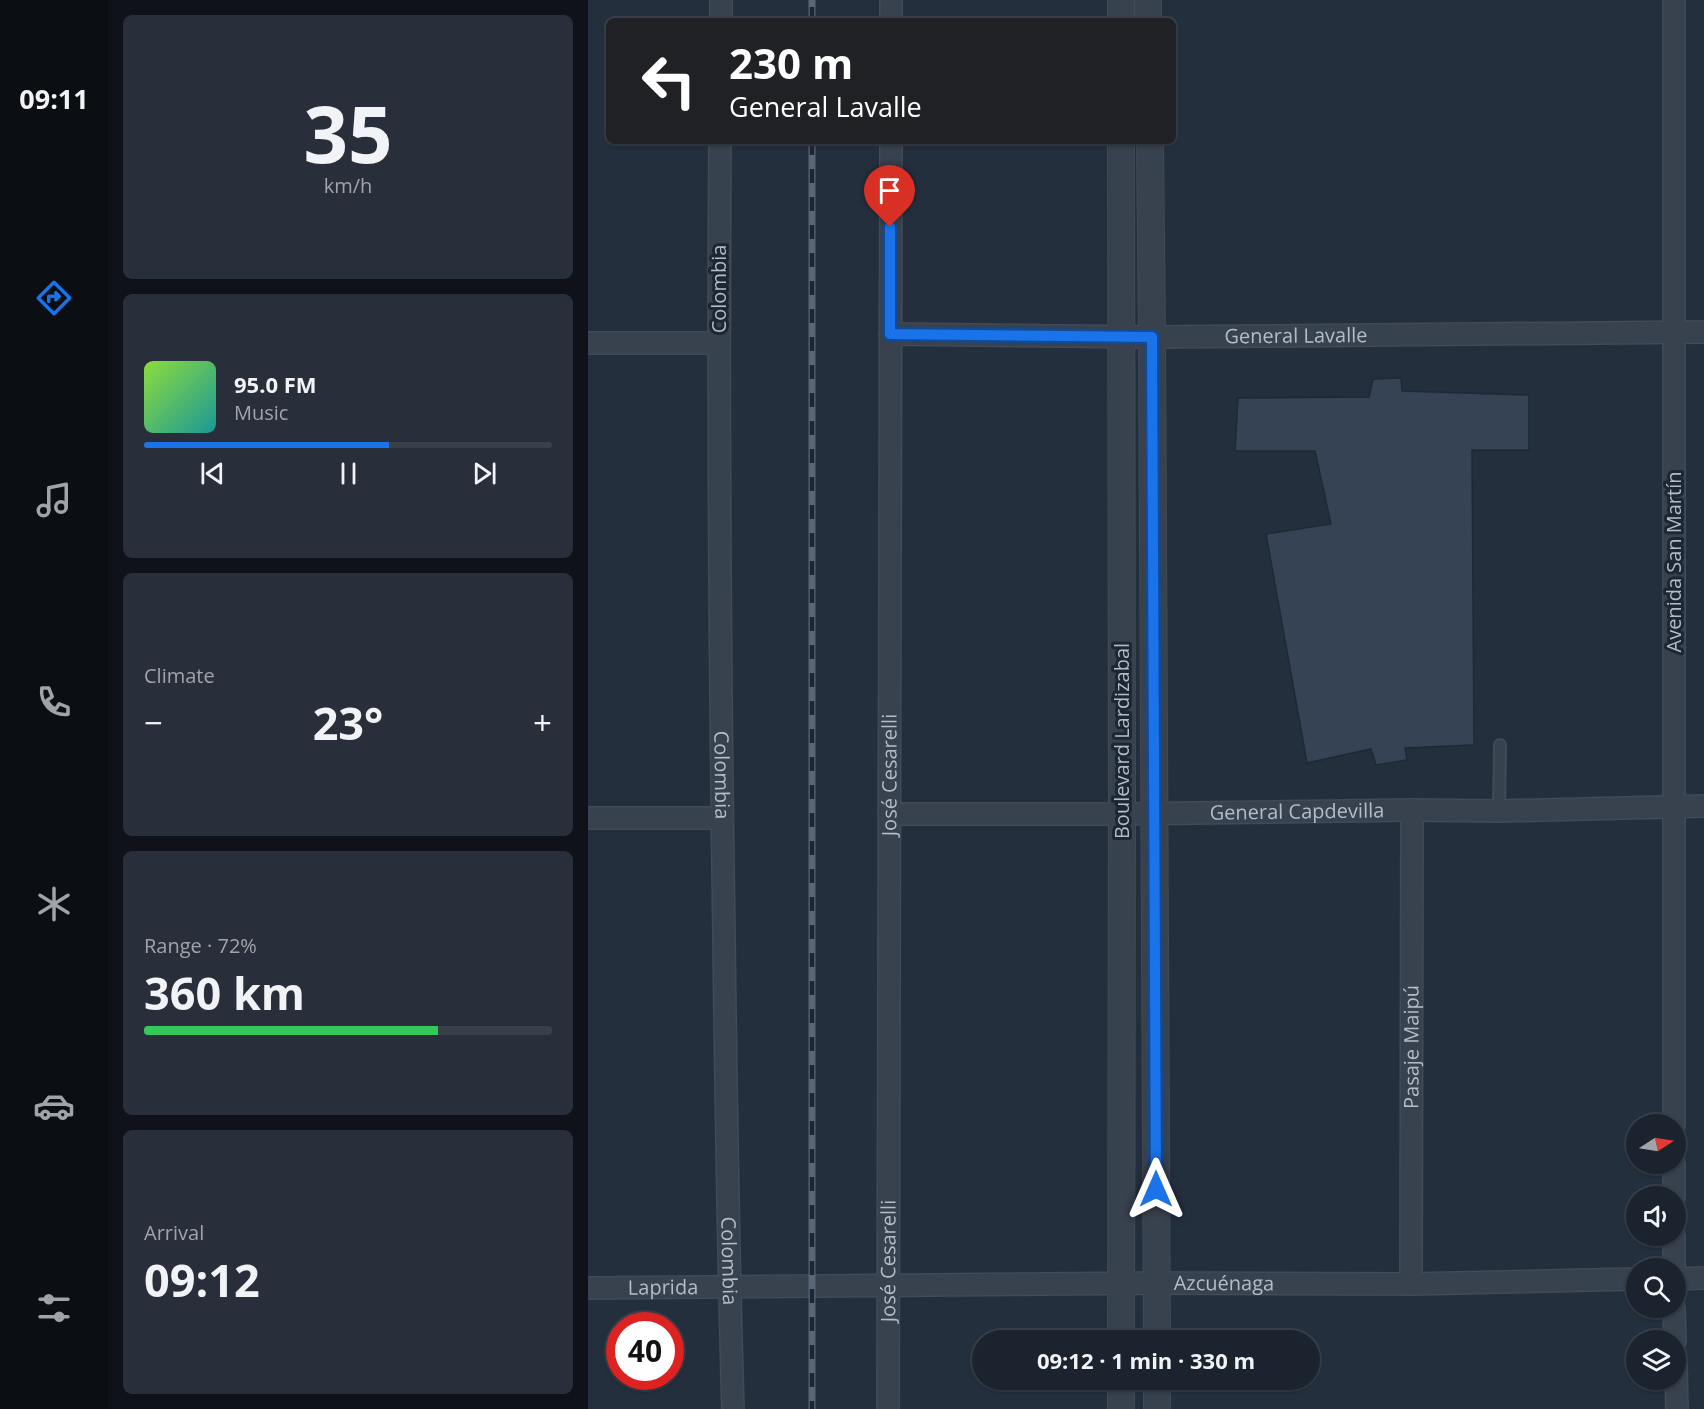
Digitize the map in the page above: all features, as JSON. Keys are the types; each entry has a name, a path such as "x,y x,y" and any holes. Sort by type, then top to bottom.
{"street":[{"path":"721,18 722,0"},
{"path":"891,0 891,18"},
{"path":"1121,0 1121,18"},
{"path":"1148,0 1148,18"},
{"name":"Avenida San Martín","path":"1674,0 1672,332 1674,1114"},
{"name":"Colombia","path":"720,144 718,343 722,818 733,1409"},
{"name":"José Cesarelli","path":"888,1409 891,144"},
{"name":"Boulevard Lardizabal","path":"1121,144 1121,1330"},
{"name":"Boulevard Lardizabal","path":"1150,144 1157,1330"},
{"name":"General Lavalle","path":"890,334 1152,337 1704,332"},
{"path":"588,343 718,343"},
{"name":"General Capdevilla","path":"888,814 1154,814 1704,807"},
{"name":"Pasaje Maipú","path":"1411,1284 1412,810"},
{"path":"588,818 722,818"},
{"path":"1686,1278 1704,1278"},
{"name":"Azcuénaga","path":"812,1287 1157,1283 1411,1284 1626,1279"},
{"name":"Laprida","path":"588,1288 812,1287"},
{"path":"1121,1390 1121,1409"},
{"path":"1157,1390 1157,1409"},
{"path":"1677,1390 1677,1409"}],"lane":[{"path":"1499,811 1500,745"}],"building":[{"path":"1401,378 1402,391 1529,395 1529,450 1472,450 1474,745 1405,748 1407,760 1376,765 1371,749 1307,763 1266,534 1331,524 1315,451 1235,451 1238,398 1369,397 1373,379"}],"railway":[{"path":"812,0 812,18"},
{"path":"812,144 812,1409"}],"route":[{"path":"890,227 890,334 1152,337 1156,1189"}]}
